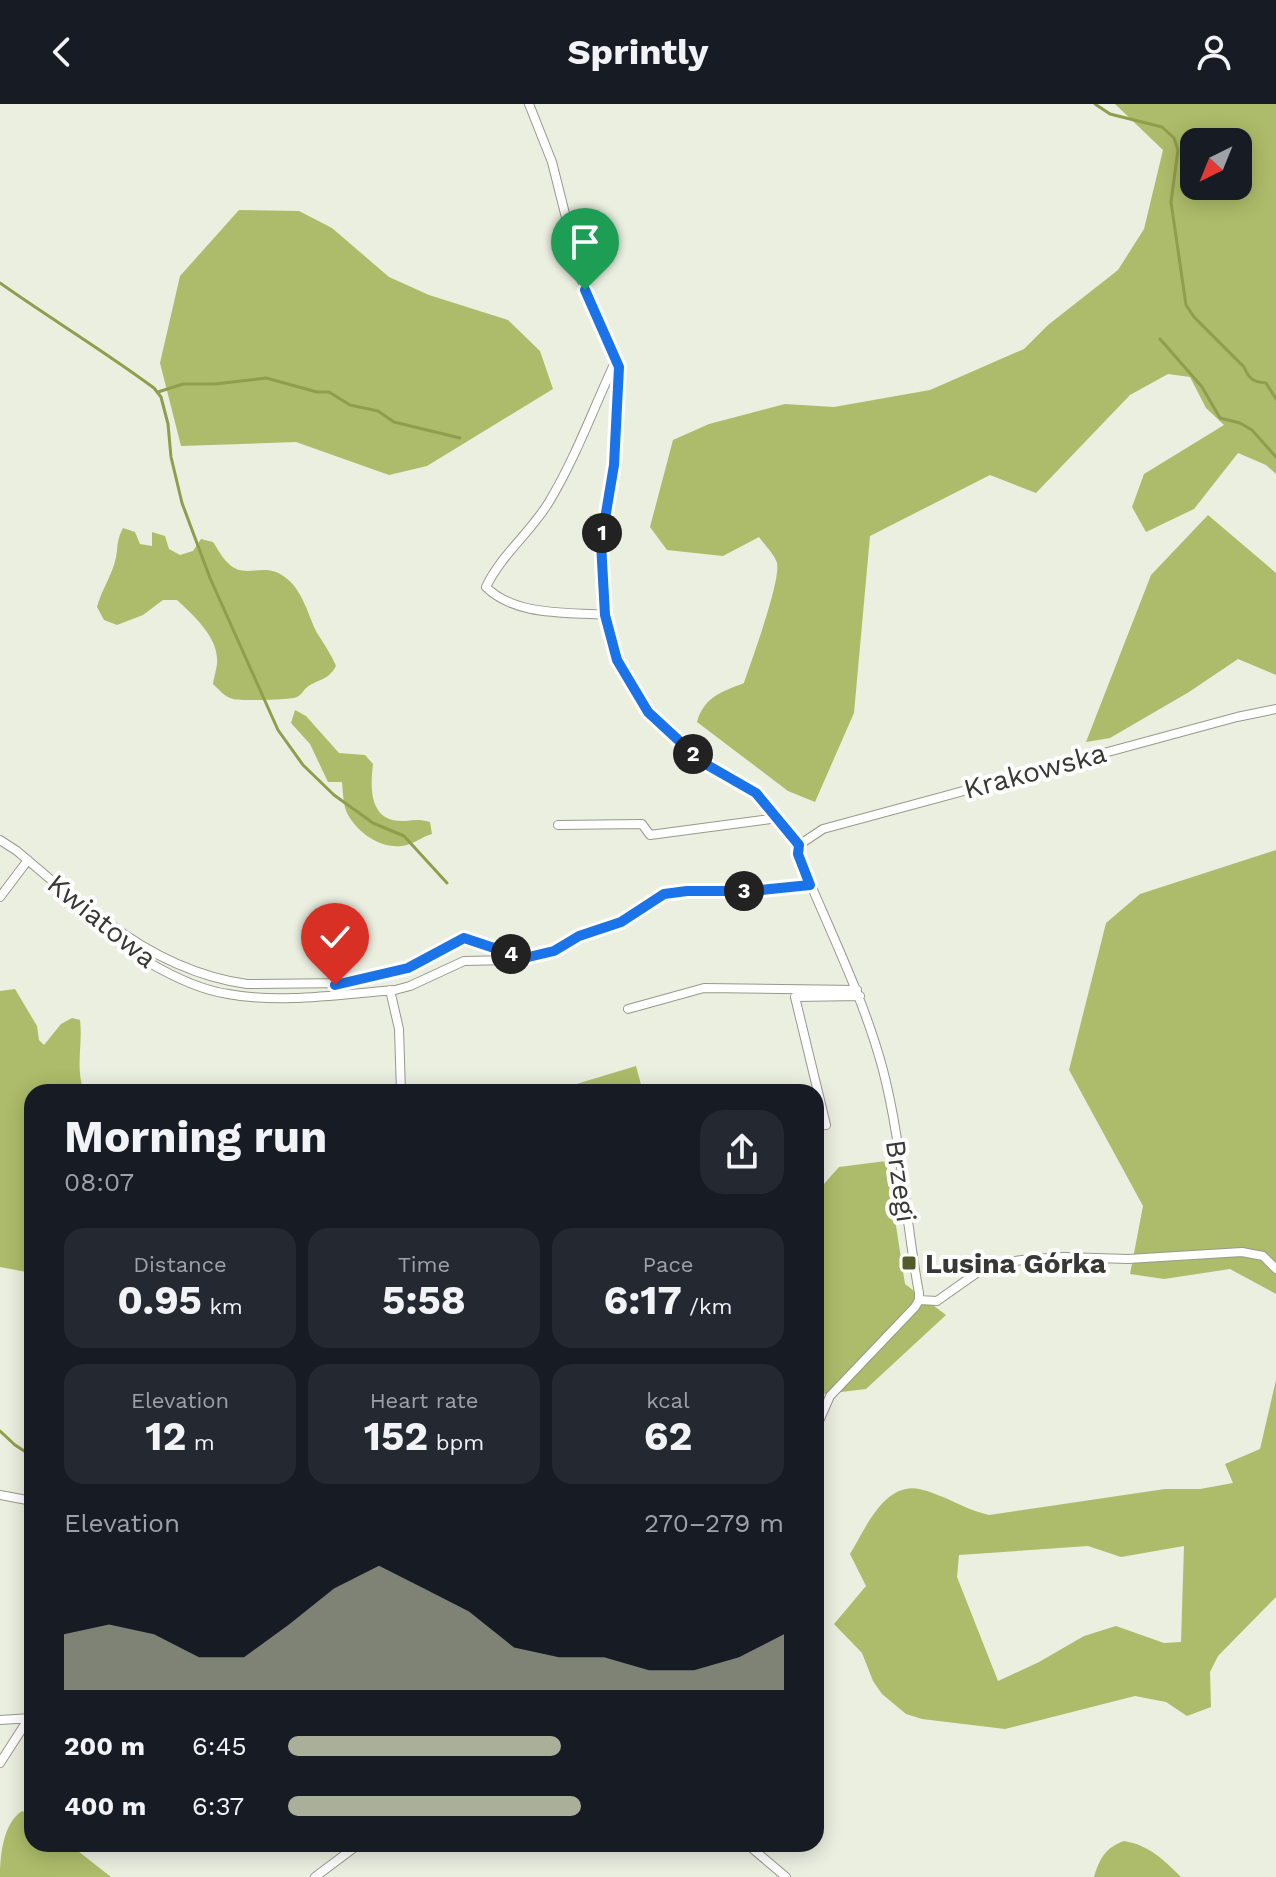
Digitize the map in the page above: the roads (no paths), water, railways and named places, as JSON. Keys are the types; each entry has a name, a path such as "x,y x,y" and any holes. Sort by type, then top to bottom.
{"street":[{"path":"529,104 552,162 582,281 616,360 619,383 617,434 601,543 605,615 617,660 648,712 702,762 756,793 799,845"},
{"path":"605,615 525,607 500,599 486,587 550,501 616,360"},
{"name":"Krakowska","path":"799,845 823,829 1276,709"},
{"path":"558,825 642,824 650,835 778,818"},
{"name":"Kwiatowa","path":"0,840 148,962 170,975 228,994 274,997 390,990 410,986 464,961 520,959 554,951 579,936 621,922 664,894 810,885"},
{"name":"Brzegi","path":"799,845 798,854 810,885 858,993 886,1088 919,1300"},
{"path":"0,897 28,860"},
{"path":"75,901 172,963 247,984 348,983 408,968 464,938 520,959"},
{"path":"628,1009 704,988 858,993"},
{"path":"390,990 399,1029 401,1084"},
{"path":"816,1084 795,997 858,993"},
{"path":"824,1117 826,1125"},
{"path":"824,1410 830,1396 919,1300 937,1301 988,1265 1063,1257 1128,1259 1242,1252 1263,1256 1276,1269"},
{"path":"0,1495 24,1500"},
{"path":"0,1720 24,1718"},
{"path":"0,1763 24,1727"},
{"path":"315,1877 326,1874 350,1852"},
{"path":"756,1852 786,1877"}],"waterway":[{"path":"1095,104 1110,114 1162,127 1174,138 1178,150 1171,202 1186,305 1250,377 1266,383 1276,399"},
{"path":"0,283 135,374 161,397 182,503 210,578 278,730 303,765 334,795 373,823 404,836 447,883"},
{"path":"1160,339 1202,387 1220,418 1252,430 1276,457"},
{"path":"158,392 183,384 266,378 317,392 329,392 350,405 378,411 394,422 460,438"},
{"path":"0,1431 24,1451"}],"place":[{"name":"Lusina Górka","path":"909,1263"}]}
